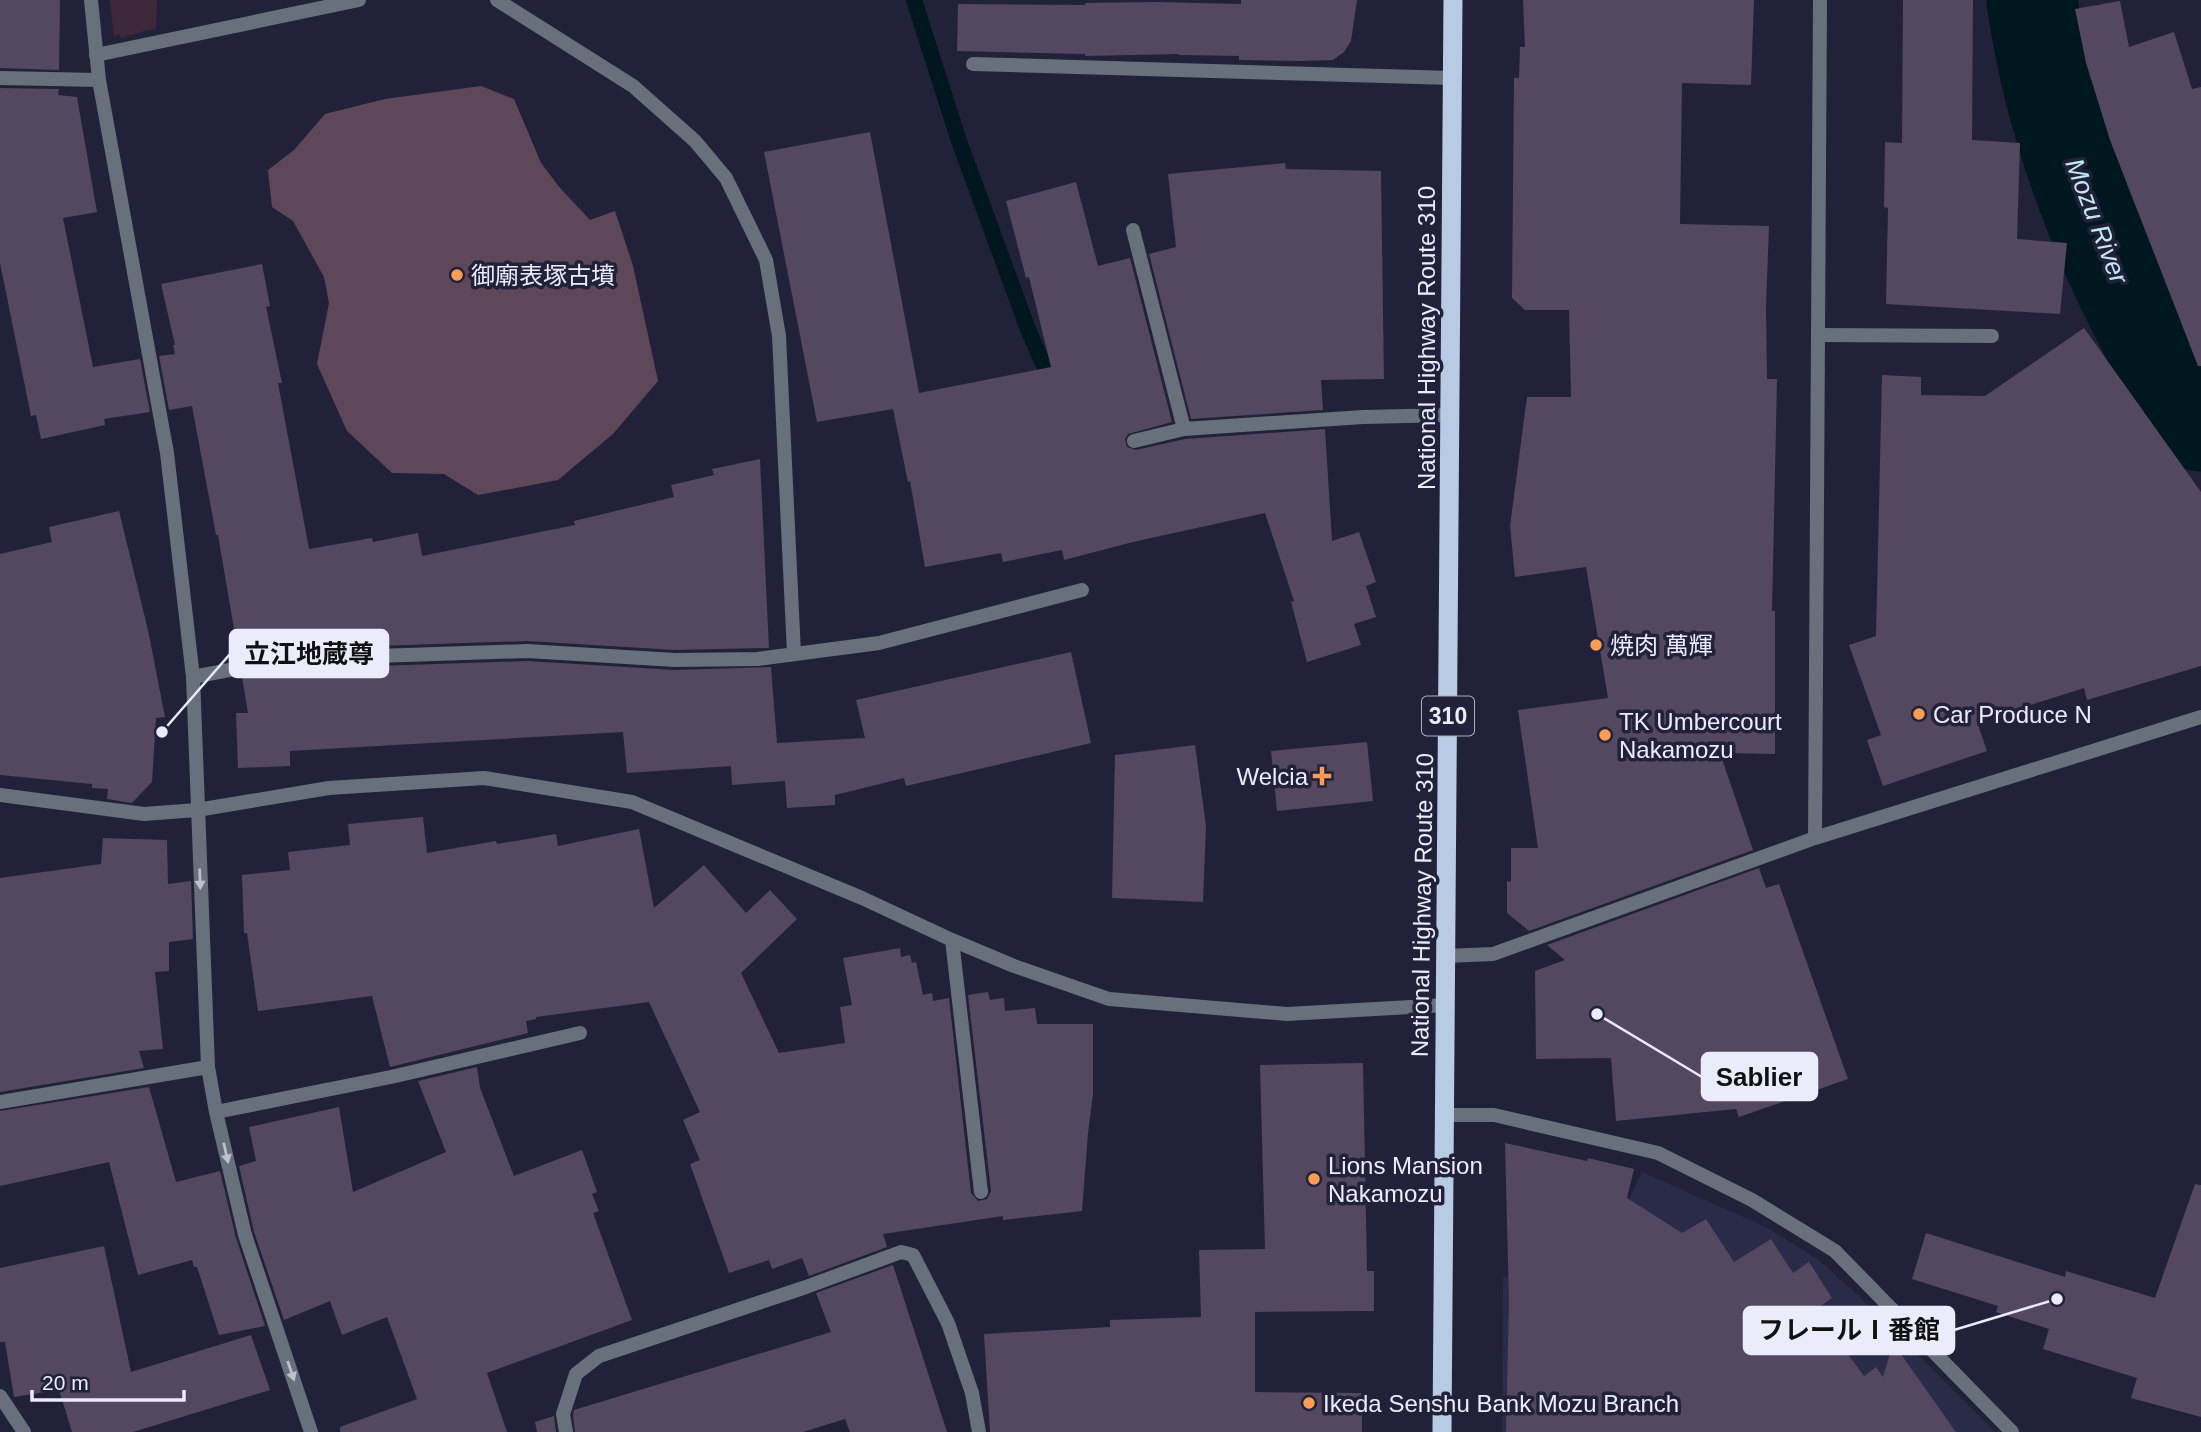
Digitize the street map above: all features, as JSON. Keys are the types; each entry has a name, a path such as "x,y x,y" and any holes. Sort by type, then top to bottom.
{"highway":[{"name":"National Highway Route 310","path":"1442,1432 1453,0"}],"street":[{"path":"91,0 99,80 167,453 193,677 208,1067 245,1235 311,1432"},
{"path":"96,55 359,0"},
{"path":"497,0 633,86 695,141 726,178 766,260 779,336 794,654"},
{"path":"1815,838 1821,0"},
{"path":"973,64 1452,78"},
{"path":"0,78 99,80"},
{"path":"1133,230 1184,429"},
{"path":"1818,335 1992,336"},
{"path":"1135,441 1184,429 1363,417 1451,415"},
{"path":"193,677 287,659 527,650 675,660 757,659 879,643 1082,590"},
{"path":"1446,956 1493,954 1815,838 2201,717"},
{"path":"0,795 144,814 197,810 329,788 484,778 632,802 862,898 952,940 1109,999 1287,1014 1446,1005"},
{"path":"952,940 981,1192"},
{"path":"216,1112 391,1077 580,1032"},
{"path":"0,1102 208,1067"},
{"path":"1445,1115 1494,1115 1658,1153 1752,1200 1835,1251 2012,1432"},
{"path":"566,1432 564,1413 576,1374 599,1356 806,1287 901,1252 913,1255 948,1323 972,1393 979,1432"},
{"path":"0,1396 24,1432"}],"shaded area":[{"path":"110,0 157,0 156,28 121,38 119,34 114,36"},
{"path":"481,86 514,99 541,163 590,220 615,211 633,266 658,381 613,434 558,480 478,495 444,474 392,473 347,431 317,364 329,303 324,277 293,221 272,207 268,170 294,150 325,114 385,99"},
{"path":"1642,1172 1768,1228 1820,1261 1874,1310 1995,1432 1502,1432 1503,1276 1586,1291"}],"building":[{"path":"0,0 60,0 59,70 0,68"},
{"path":"1241,0 1357,0 1351,41 1344,52 1333,60 1300,61 1239,60 1239,56 1179,54 1085,56 957,51 958,4 1241,4"},
{"path":"1523,0 1754,0 1751,85 1682,83 1680,224 1769,226 1767,379 1777,379 1772,611 1775,611 1775,754 1720,753 1753,850 1529,931 1507,913 1511,848 1538,848 1518,710 1608,698 1586,567 1515,577 1510,526 1527,397 1571,397 1569,310 1525,310 1512,298 1514,78 1519,78 1520,47 1525,47"},
{"path":"1903,0 1973,0 1972,140 2020,143 2017,239 2067,243 2060,314 1886,304 1888,208 1884,207 1885,142 1902,143"},
{"path":"2120,1 2129,47 2174,32 2192,89 2201,87 2201,366 2198,366 2110,140 2086,63 2075,9"},
{"path":"0,88 59,89 58,95 77,97 97,212 63,218 93,367 140,359 150,412 104,419 105,425 41,439 36,415 31,416 0,263"},
{"path":"870,132 919,393 1051,367 1029,277 1026,278 1006,201 1076,182 1098,266 1130,258 1172,422 1128,434 1125,439 1127,447 1136,450 1185,439 1325,429 1332,541 1359,532 1376,582 1366,586 1376,617 1354,624 1361,645 1307,662 1291,602 1294,601 1265,513 1064,560 1062,550 1003,562 1001,553 925,567 910,481 908,482 893,409 817,422 764,152"},
{"path":"1285,163 1286,169 1381,171 1384,379 1321,380 1323,410 1191,419 1149,254 1176,247 1168,174"},
{"path":"262,264 270,306 266,307 282,383 278,383 309,549 372,538 373,542 418,533 422,556 575,525 574,521 674,497 671,485 714,475 712,469 760,459 769,648 675,650 527,641 287,649 239,658 192,406 169,410 159,356 175,354 175,345 161,284"},
{"path":"2084,328 2201,492 2201,666 2087,700 2084,688 1977,722 1987,751 1883,786 1867,740 1881,735 1849,645 1876,636 1882,375 1921,377 1921,395 1985,396"},
{"path":"119,511 148,630 165,717 156,718 152,782 132,803 107,799 108,789 92,788 92,784 0,775 0,554 52,542 49,527"},
{"path":"1071,652 1091,743 906,786 904,778 835,795 835,805 787,808 785,781 732,785 731,766 627,773 623,732 290,751 290,766 238,768 236,713 248,713 242,677 288,669 527,661 675,670 771,667 777,743 865,738 856,700"},
{"name":"Welcia","path":"1367,742 1373,801 1277,811 1271,751"},
{"path":"1195,745 1206,826 1203,902 1112,898 1115,755"},
{"path":"423,817 427,853 556,834 558,846 639,829 654,908 704,865 746,913 770,890 797,919 741,973 779,1053 845,1043 840,1007 852,1005 843,958 900,948 901,957 910,955 912,963 916,962 923,995 932,993 933,1001 949,998 971,1193 978,1201 987,1199 991,1191 968,995 988,992 990,1000 1004,998 1005,1011 1035,1008 1037,1024 1093,1024 1093,1094 1082,1211 1003,1220 1003,1216 883,1234 887,1247 809,1276 802,1258 772,1269 769,1260 729,1273 690,1164 700,1160 683,1120 700,1112 649,1002 536,1017 526,1021 528,1033 390,1067 372,996 258,1011 247,933 244,933 242,875 290,870 288,852 350,845 348,824"},
{"path":"103,838 167,840 168,884 191,881 193,939 169,942 169,971 155,972 163,1049 139,1051 144,1068 0,1092 0,878 101,864"},
{"path":"1759,868 1766,888 1779,884 1848,1079 1739,1117 1736,1109 1616,1121 1611,1058 1536,1059 1535,971 1565,960 1547,945"},
{"path":"1363,1063 1367,1271 1374,1271 1374,1311 1255,1312 1255,1392 1362,1393 1362,1432 990,1432 984,1334 1110,1327 1110,1320 1201,1317 1199,1250 1265,1249 1260,1065"},
{"path":"477,1067 480,1088 514,1176 582,1150 597,1192 592,1194 599,1211 593,1213 632,1320 487,1373 507,1432 340,1432 340,1427 417,1399 387,1317 342,1335 330,1301 284,1320 254,1232 239,1166 256,1161 249,1127 339,1107 353,1192 446,1152 418,1081"},
{"path":"149,1087 176,1182 220,1171 236,1238 265,1326 219,1335 197,1267 194,1267 192,1260 138,1275 109,1162 0,1186 0,1111"},
{"path":"1505,1143 1634,1169 1627,1198 1682,1233 1706,1219 1734,1262 1771,1239 1793,1273 1809,1262 1832,1298 1815,1310 1864,1376 1876,1367 1883,1377 1893,1343 1956,1432 1506,1432 1509,1302"},
{"path":"2195,1184 2201,1185 2201,1417 2131,1398 2137,1378 2043,1349 2049,1329 1996,1312 1998,1306 1912,1279 1926,1233 2065,1277 2066,1271 2155,1298"},
{"path":"104,1246 131,1372 251,1335 270,1390 133,1432 72,1432 59,1390 14,1397 5,1342 0,1342 0,1268"},
{"path":"893,1265 947,1432 850,1432 845,1419 803,1432 575,1432 574,1410 831,1332 816,1293"},
{"path":"554,1416 556,1432 537,1432 535,1422"}],"waterway":[{"path":"914,0 959,141 1029,332 1053,386"},
{"name":"Mozu River","path":"2032,0 2055,111 2093,222 2142,329 2201,426"}],"place":[{"name":"御廟表塚古墳","path":"457,275"},
{"name":"焼肉 萬輝","path":"1596,645"},
{"name":"Car Produce N","path":"1919,714"},
{"name":"立江地蔵尊","path":"162,732"},
{"name":"TK Umbercourt Nakamozu","path":"1605,735"},
{"name":"Welcia","path":"1322,776"},
{"name":"Sablier","path":"1597,1014"},
{"name":"Lions Mansion Nakamozu","path":"1314,1179"},
{"name":"フレールⅠ番館","path":"2057,1299"},
{"name":"Ikeda Senshu Bank Mozu Branch","path":"1309,1403"}]}
